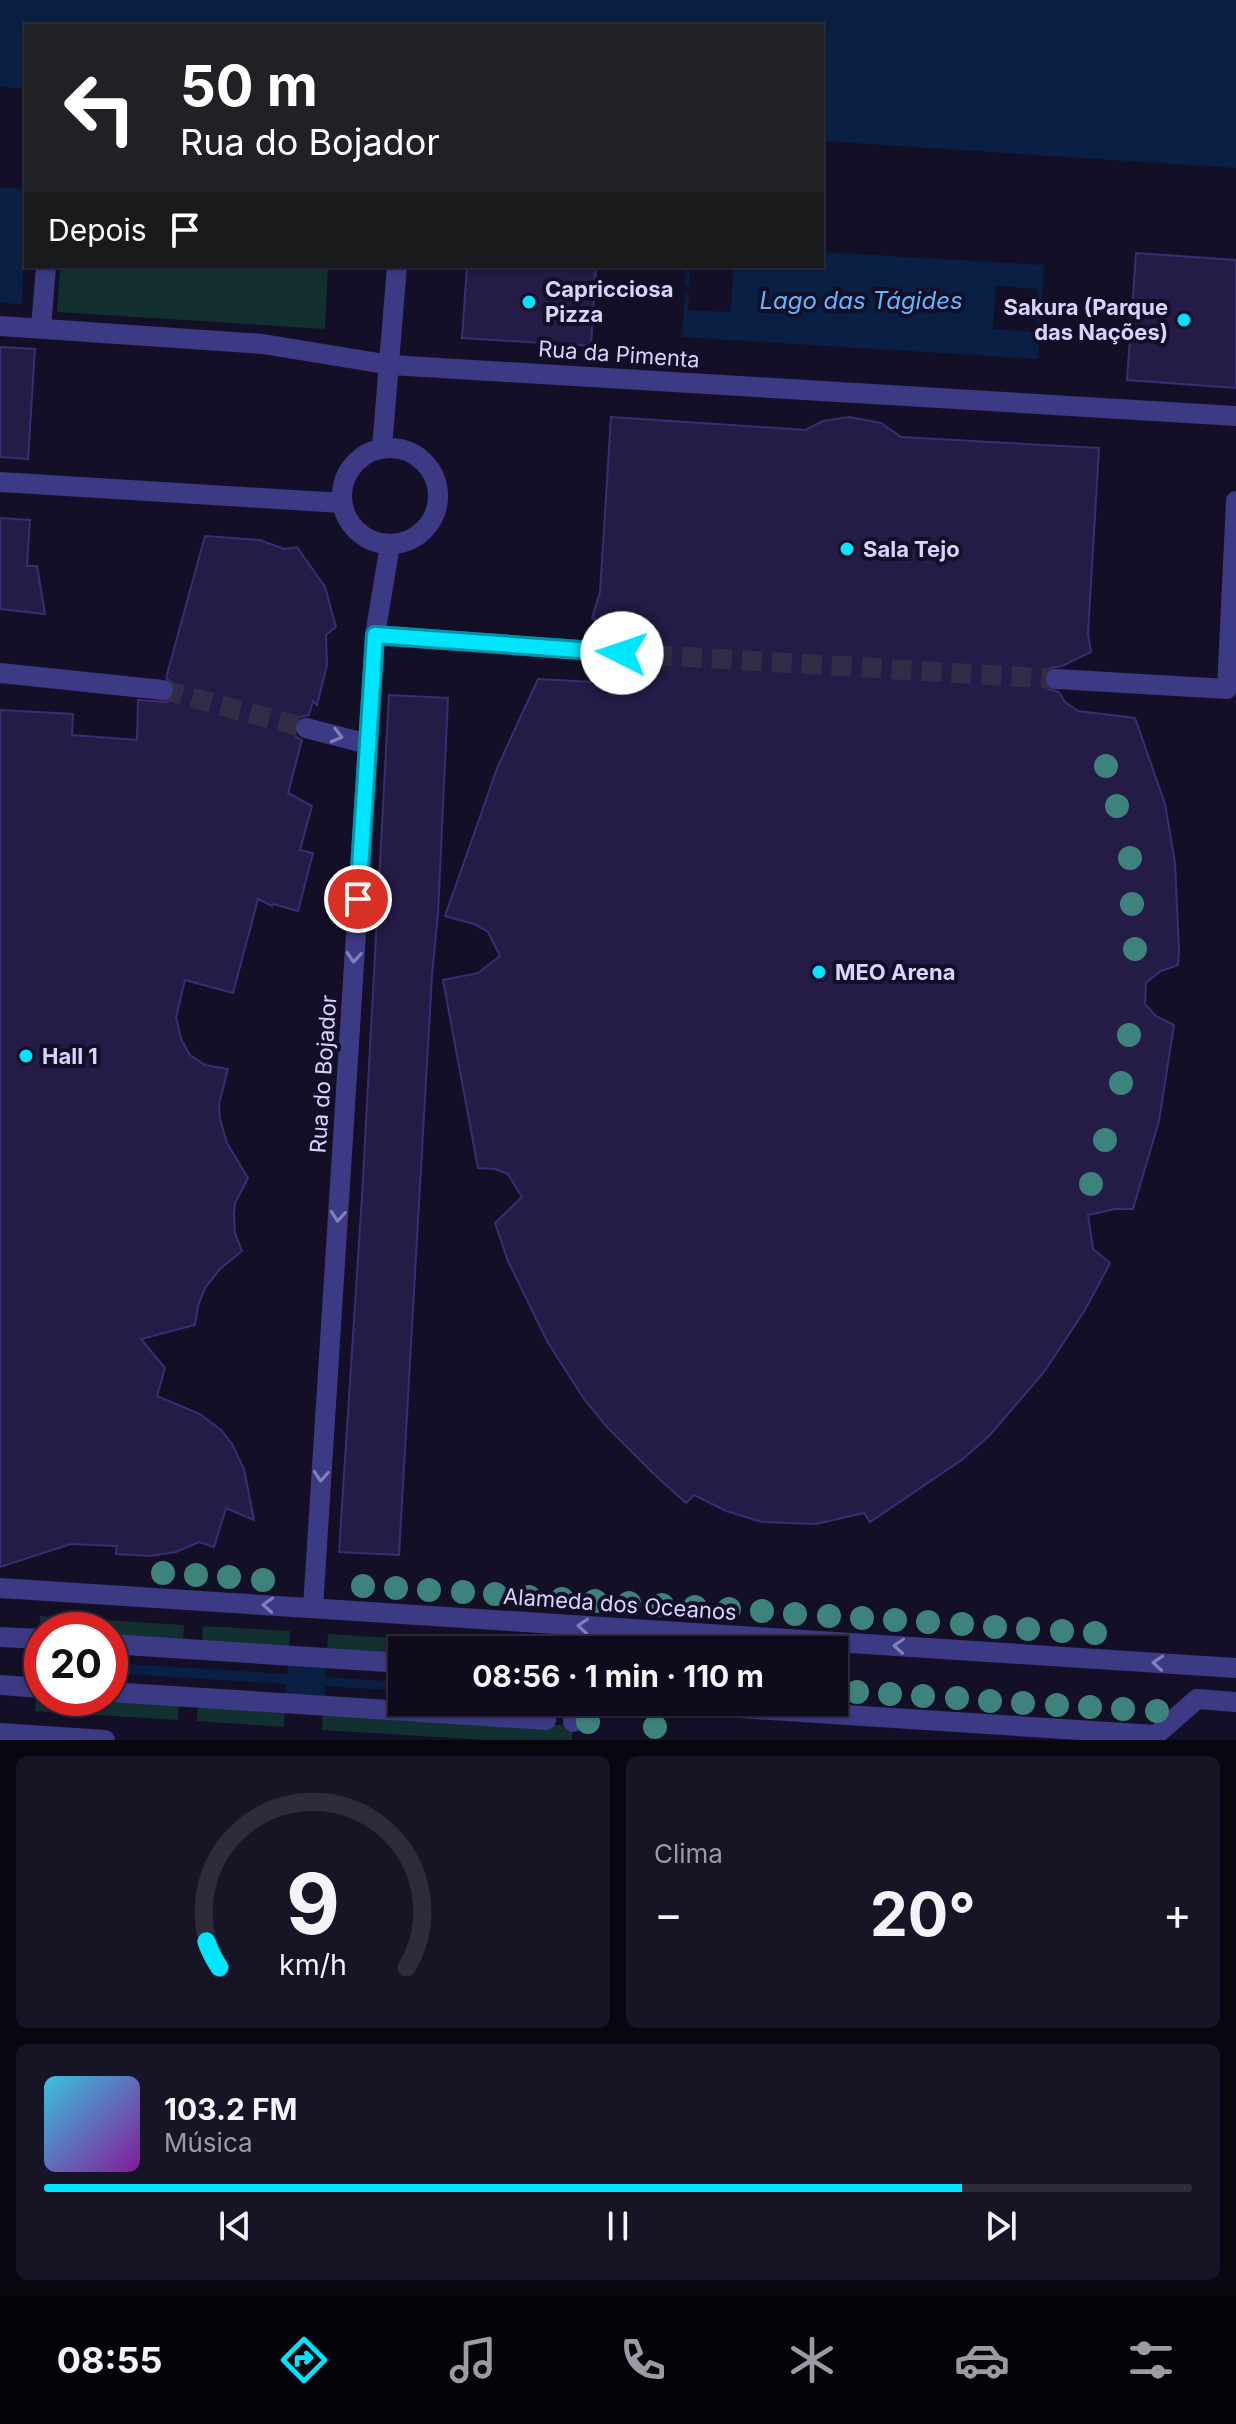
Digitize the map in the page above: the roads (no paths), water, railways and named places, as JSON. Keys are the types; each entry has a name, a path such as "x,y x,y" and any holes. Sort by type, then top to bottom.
{"street":[{"path":"41,328 46,268"},
{"path":"382,448 397,268"},
{"name":"Rua da Pimenta","path":"0,326 263,344 391,365 1236,416"},
{"path":"382,448 413,454 426,464 438,492 437,508 430,523 420,534 390,545 373,542 358,533 347,520 342,503 343,485 350,469 364,455 382,448"},
{"path":"0,482 342,503"},
{"path":"1056,679 1227,689 1236,501"},
{"name":"Rua do Bojador","path":"313,1608 375,635 390,545"},
{"path":"375,635 622,653"},
{"path":"0,673 163,690"},
{"path":"306,728 368,744"},
{"name":"Alameda dos Oceanos","path":"0,1588 1236,1668"},
{"path":"0,1637 24,1638"},
{"path":"128,1645 388,1662"},
{"path":"0,1685 24,1687"},
{"path":"128,1693 546,1720"},
{"path":"848,1716 1158,1737 1197,1699 1236,1702"},
{"path":"0,1733 105,1740"}],"water":[{"path":"0,0 1236,0 1236,168 824,141 824,24 24,24 24,89 0,87"},
{"path":"0,187 24,189 22,304 0,303"},
{"name":"Lago das Tágides","path":"824,252 1044,265 1041,309 1037,308 1038,289 996,286 993,329 1035,332 1037,316 1041,316 1038,359 682,337 685,293 689,294 688,310 731,312 733,270 704,268 824,268"},
{"name":"Lago das Tágides","path":"686,268 690,268 689,286 685,286"},
{"path":"288,1660 326,1662 325,1677 388,1681 388,1690 325,1686 324,1701 286,1698 286,1684 128,1674 128,1664 287,1674"}],"tunnel":[{"path":"622,653 1056,679"},
{"path":"163,690 306,728"}],"place":[{"name":"Capricciosa Pizza","path":"529,302"},
{"name":"Sakura (Parque das Nações)","path":"1184,320"},
{"name":"Sala Tejo","path":"847,549"},
{"name":"MEO Arena","path":"819,972"},
{"name":"Hall 1","path":"26,1056"}]}
